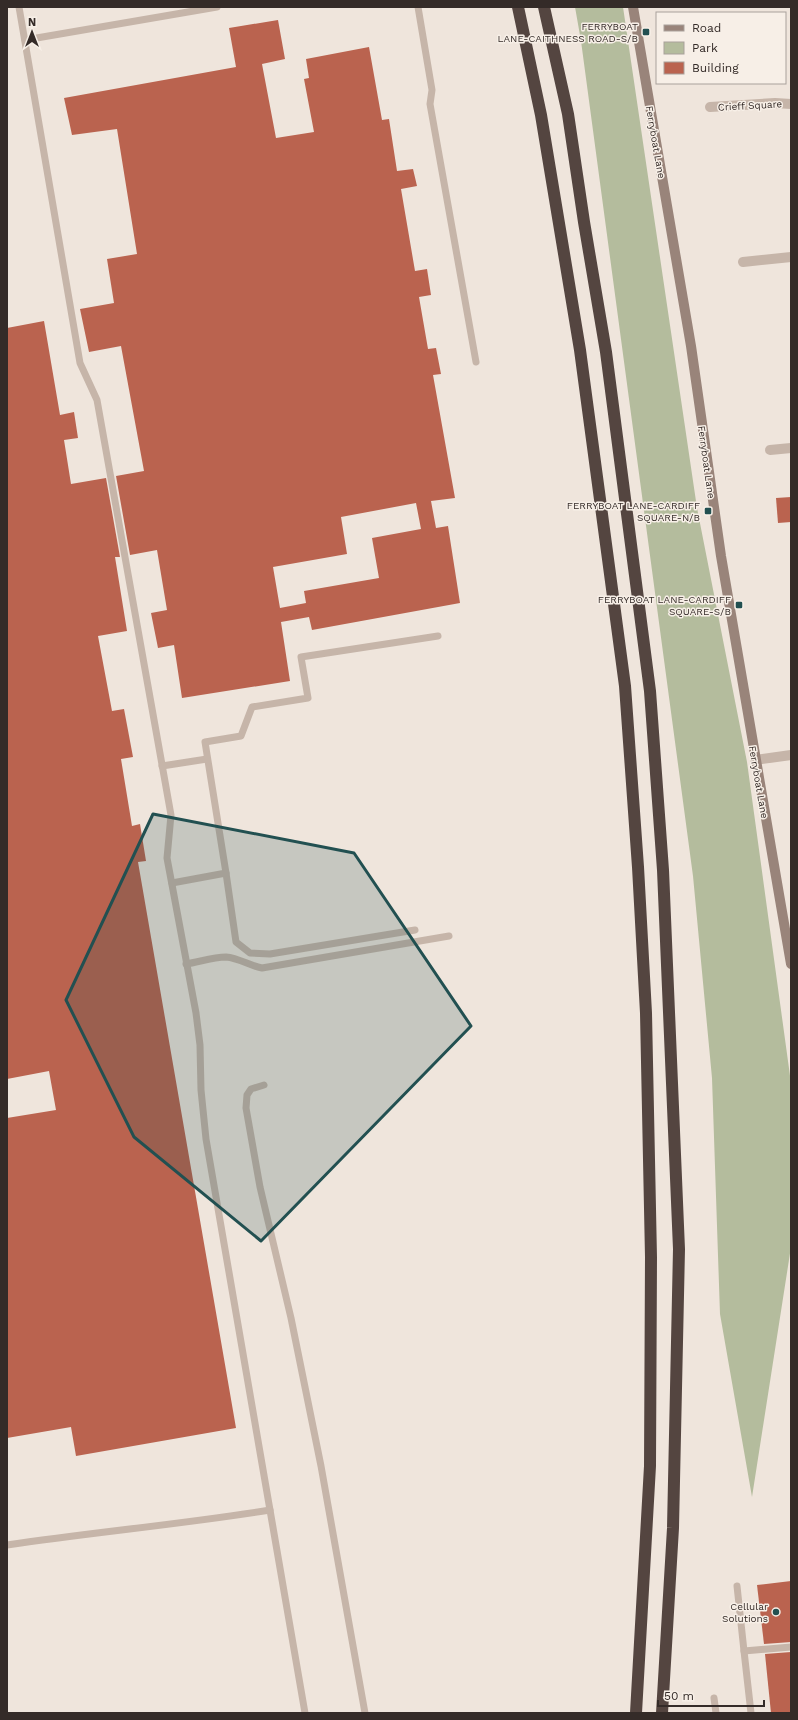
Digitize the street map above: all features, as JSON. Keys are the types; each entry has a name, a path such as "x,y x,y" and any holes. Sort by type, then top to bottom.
{"highway":[{"path":"518,7 541,115 580,350 625,686 637,859 646,1013 651,1257 650,1466 636,1713"},
{"path":"544,7 568,114 584,222 606,352 650,691 662,862 679,1249 673,1528 662,1713"}],"street":[{"name":"Ferryboat Lane","path":"632,7 690,346 721,556 791,964"},
{"name":"Crieff Square","path":"710,107 775,103 791,104"},
{"path":"743,262 791,256"},
{"path":"770,450 791,448"},
{"path":"755,760 791,755"}],"lane":[{"path":"19,7 80,363 97,400 171,815 167,858 196,1013 200,1045 201,1090 206,1139 305,1713"},
{"path":"25,40 217,7"},
{"path":"418,7 432,90 430,104 476,362"},
{"path":"415,930 270,954 250,953 236,942 205,742 241,736 252,707 308,698 301,658 438,636"},
{"path":"162,766 207,759"},
{"path":"172,883 226,873"},
{"path":"186,964 226,957 262,968 449,936"},
{"path":"264,1085 251,1089 247,1095 246,1108 260,1187 290,1318 321,1466 365,1713"},
{"path":"7,1545 83,1534 210,1520 270,1510"},
{"path":"737,1586 751,1713"},
{"path":"744,1651 791,1647"},
{"path":"714,1698 716,1713"}],"highlighted area":[{"path":"153,814 354,853 471,1026 261,1241 134,1137 66,1000"}],"green space":[{"path":"575,7 623,7 697,508 747,762 791,1083 791,1247 752,1497 720,1314 712,1078 693,876 581,41"}],"building":[{"path":"278,20 285,59 262,64 276,138 314,132 304,79 309,78 306,59 369,47 382,120 389,119 397,171 413,169 417,186 401,189 415,271 427,269 431,295 419,297 428,349 436,348 441,374 433,375 455,498 431,501 436,528 448,526 460,603 312,630 309,617 281,622 290,681 182,698 174,645 158,648 151,613 167,610 157,550 130,555 116,476 144,471 121,346 89,352 80,309 114,303 107,259 137,254 117,129 72,135 64,98 236,67 229,28","holes":["416,503 421,529 372,538 379,578 304,591 306,603 280,608 273,567 347,554 341,517"]},
{"path":"44,321 60,415 74,412 78,438 64,440 71,484 106,478 120,557 115,557 127,631 98,636 112,711 124,709 133,757 121,759 132,826 140,824 146,861 138,862 236,1428 76,1456 71,1427 7,1438 7,1118 56,1110 49,1071 7,1079 7,328"},
{"path":"791,497 791,522 778,523 776,498"},
{"name":"Cellular Solutions","path":"791,1581 791,1642 764,1644 757,1585"},
{"path":"791,1652 791,1713 771,1713 765,1654"}],"place":[{"name":"FERRYBOAT LANE-CAITHNESS ROAD-S/B","path":"646,32"},
{"name":"FERRYBOAT LANE-CARDIFF SQUARE-N/B","path":"708,511"},
{"name":"FERRYBOAT LANE-CARDIFF SQUARE-S/B","path":"739,605"},
{"name":"Cellular Solutions","path":"776,1612"}]}
